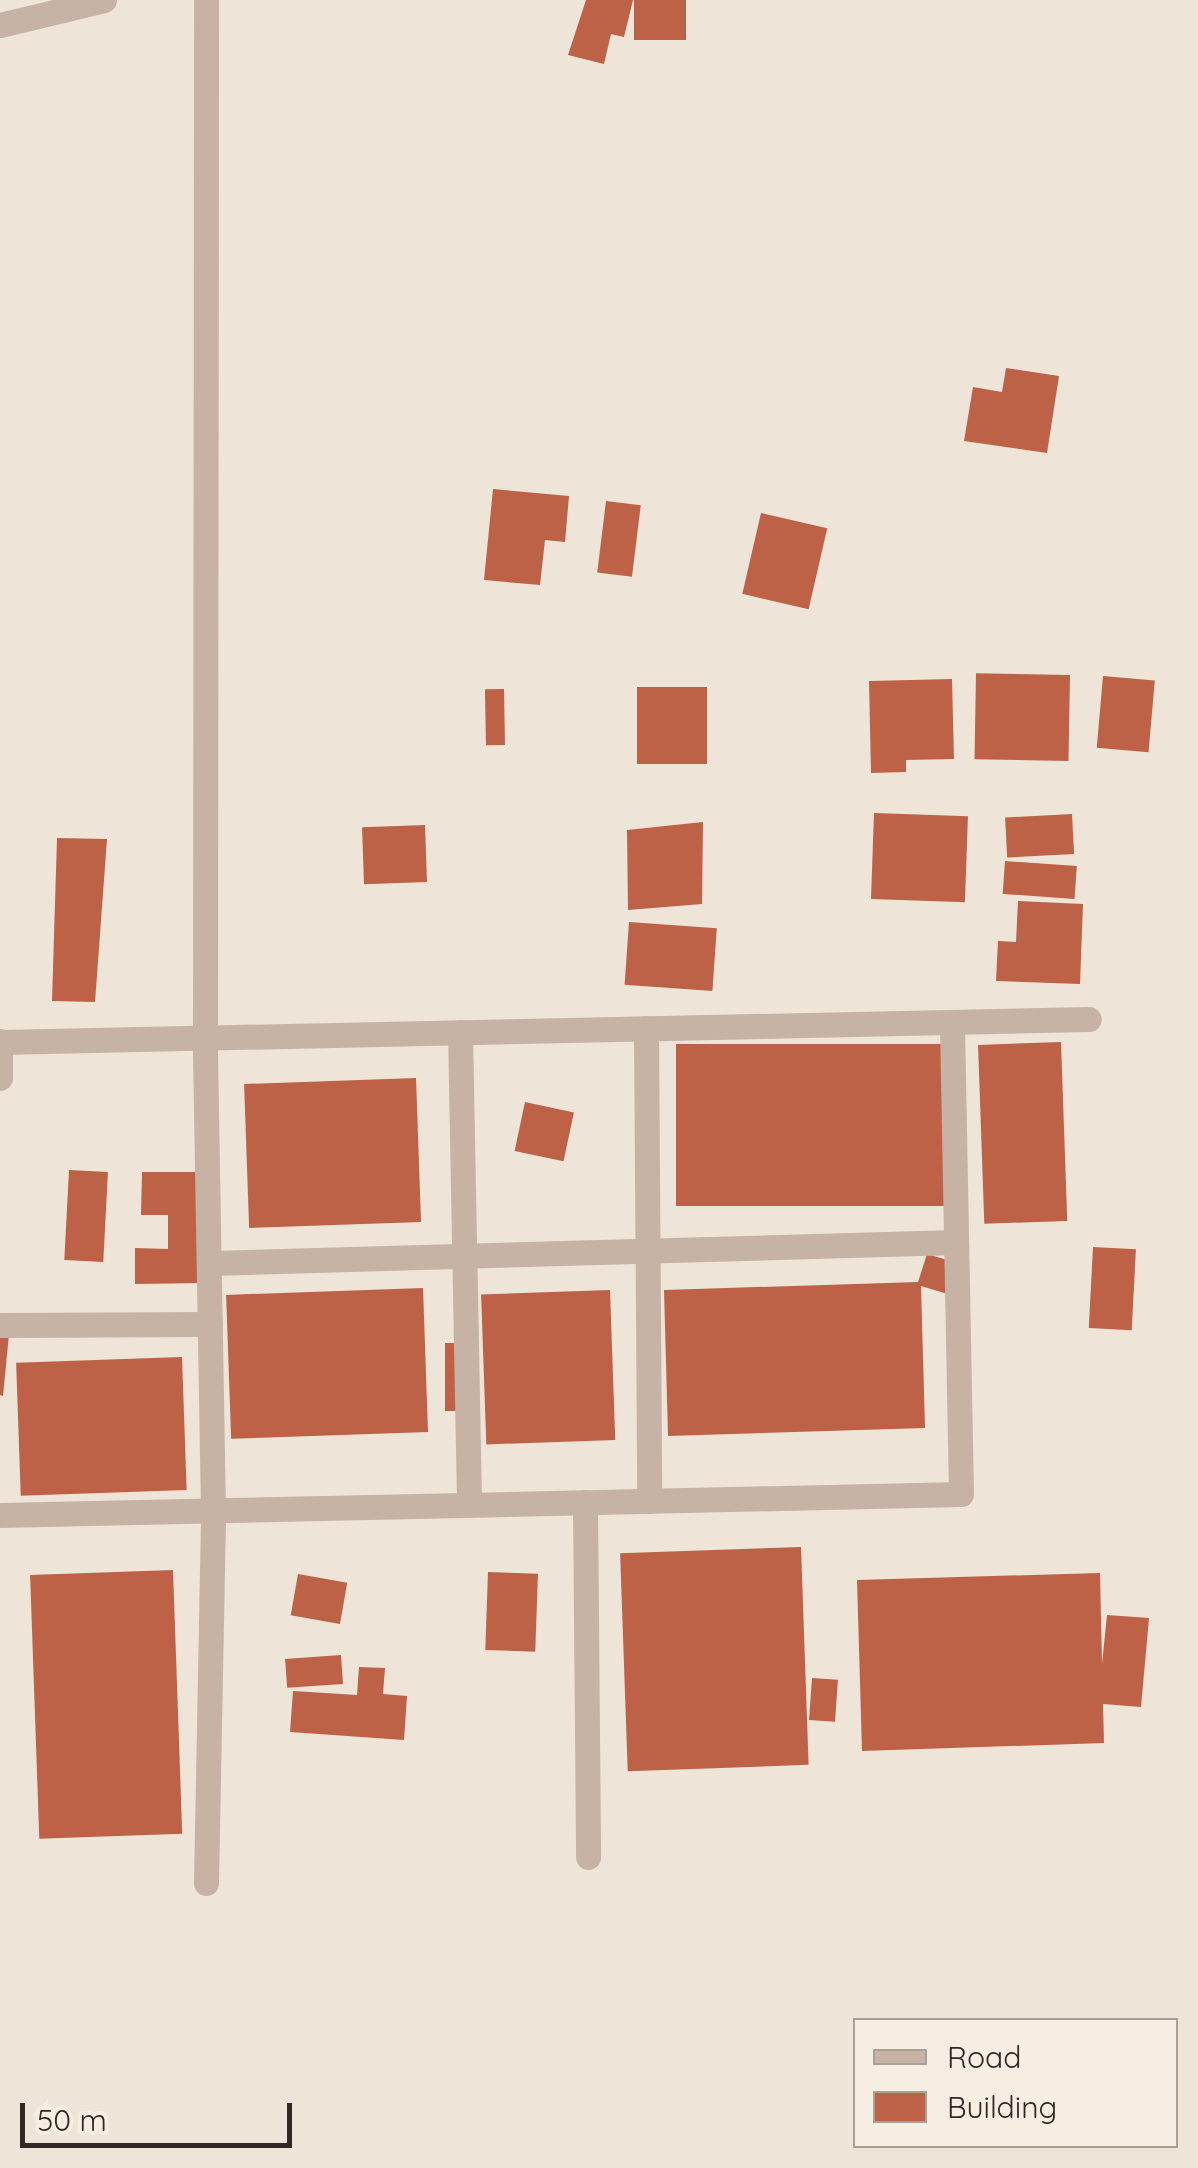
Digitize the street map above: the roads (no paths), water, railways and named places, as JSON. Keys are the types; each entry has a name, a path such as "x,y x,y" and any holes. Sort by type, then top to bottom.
{"street":[{"path":"0,25 104,0"},
{"path":"206,0 205,1038 212,1510 206,1883"},
{"path":"0,1078 0,1042 1089,1019"},
{"path":"0,1515 961,1494 952,1022"},
{"path":"646,1028 649,1501"},
{"path":"460,1032 469,1505"},
{"path":"209,1263 956,1242"},
{"path":"0,1325 210,1324"},
{"path":"585,1502 588,1858"}]}
